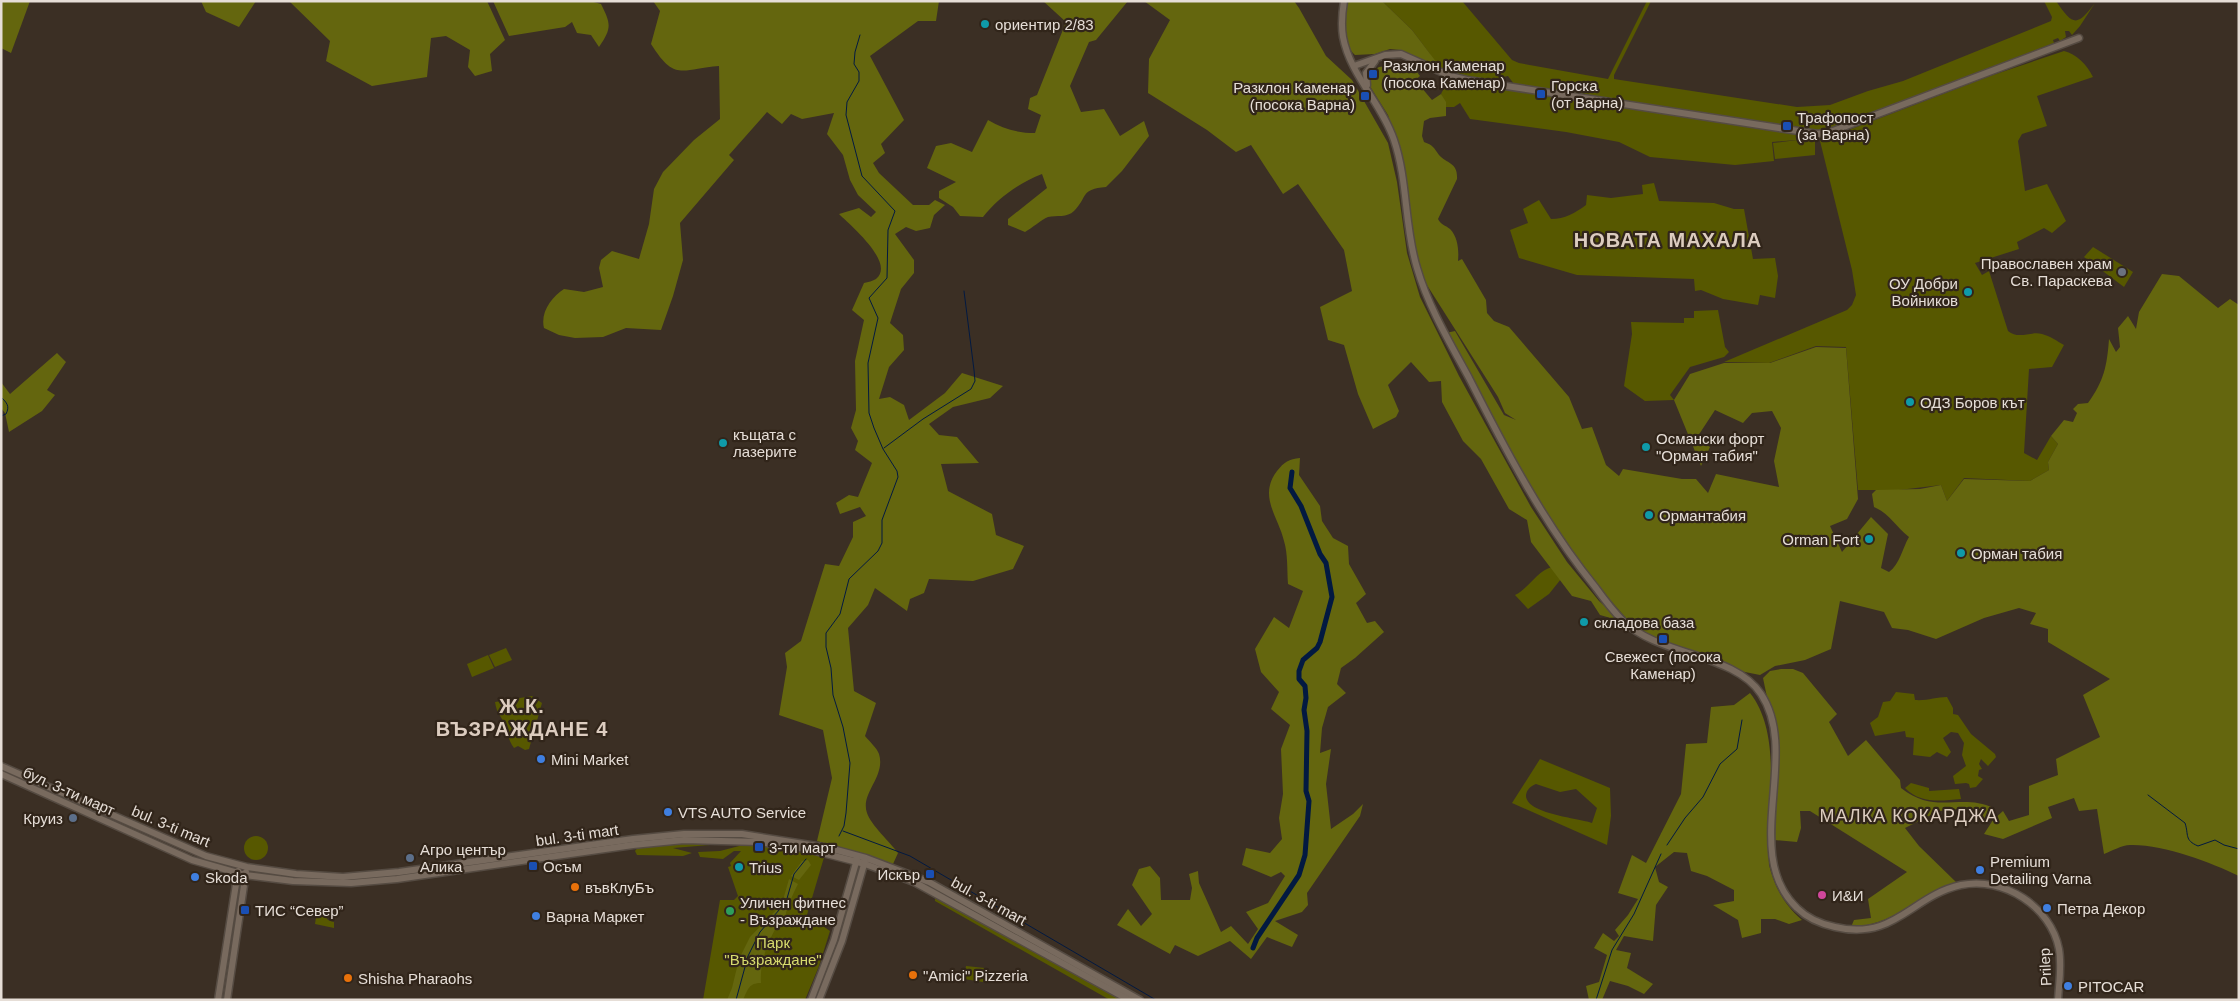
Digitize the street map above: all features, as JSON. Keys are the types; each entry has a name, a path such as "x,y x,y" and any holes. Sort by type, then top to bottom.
{"street":[{"path":"1344,1 1343,40 1354,66 1368,89"},
{"path":"1354,66 1393,54 1401,54 1450,76 1467,80 1818,134 1833,131 2078,38"},
{"path":"1350,57 1363,60 1378,58"},
{"path":"1368,89 1366,73 1372,63 1378,58"},
{"name":"Prilep","path":"1368,89 1396,144 1404,184 1414,260 1423,286 1492,425 1538,507 1558,538 1587,577 1624,621 1654,642 1738,673 1754,685 1768,706 1773,723 1775,746 1772,861 1788,898 1799,910 1828,925 1853,931 1884,926 1941,892 1961,885 1982,884 2010,892 2036,907 2054,933 2059,949 2058,1000"},
{"name":"bul. 3-ti mart","path":"1,766 196,851 247,867 296,874 343,877 399,872 633,839 705,834 742,834 785,840 857,858 929,882 1140,1000"},
{"name":"бул. 3-ти март","path":"1,774 192,860 237,873"},
{"name":"bul. 3-ti mart","path":"237,873 245,876 293,881 351,883 397,879 633,845 684,840 759,842 787,845 857,858"},
{"path":"192,860 196,851"},
{"path":"811,1000 834,940 857,858"},
{"path":"819,1000 842,941 866,861"},
{"name":"bul. 3-ti mart","path":"866,861 935,892 1129,1000"},
{"path":"218,1000 239,865"},
{"path":"227,1000 247,867"}],"green space":[{"path":"1382,1 1462,1 1512,60 1519,63 1608,79 1647,1 1651,1 1614,75 1614,79 1797,107 1830,105 1903,81 2051,21 2052,17 2044,1 2056,1 2071,19 2075,20 2079,20 2084,16 2095,3 2072,35 2069,31 2065,31 2066,37 2060,41 2058,38 2053,40 2054,43 1829,129 1819,131 1789,128 1789,125 1785,124 1785,127 1761,124 1514,84 1508,76 1503,77 1499,82 1447,73 1432,66 1430,54 1412,30"},
{"path":"2064,51 2081,61 2093,77 2037,96 2047,126 2022,134 2018,141 2025,191 2047,184 2066,221 2052,233 2044,228 2017,242 2019,249 1975,263 1982,275 1989,271 2008,331 2016,335 2042,334 2064,345 2052,367 2029,369 2024,453 2037,460 2051,436 2058,444 2048,462 2049,470 2030,481 1964,478 1947,501 1941,485 1899,490 1858,490 1846,347 1816,346 1769,363 1724,362 1847,310 1852,305 1856,295 1852,270 1820,141 1990,76"},
{"path":"1450,76 1815,133 1815,155 1775,159 1773,143 1797,140 1772,142 1774,161 1735,165 1650,157 1619,142 1566,132 1470,119 1460,103 1454,107 1446,107 1441,94"},
{"path":"1654,183 1659,201 1714,203 1734,209 1744,209 1753,259 1775,258 1778,276 1775,298 1760,295 1758,305 1723,299 1701,290 1695,291 1694,279 1577,275 1519,258 1510,230 1528,223 1523,209 1539,200 1551,219 1556,219 1570,215 1586,205 1587,195 1611,198 1643,194 1642,185"},
{"path":"2093,247 2133,272 2124,287 2084,257"},
{"path":"1718,310 1725,347 1729,352 1724,357 1690,367 1670,395 1674,400 1645,401 1624,386 1632,334 1631,322 1684,323 1684,318 1694,318 1694,311"},
{"path":"1552,567 1561,579 1549,594 1528,609 1515,595 1542,572"},
{"path":"506,648 512,660 495,667 489,655"},
{"path":"488,655 494,668 472,677 467,664"},
{"path":"1896,692 1914,694 1915,700 1947,697 1953,708 1953,714 1958,715 1971,734 1995,754 1996,757 1988,766 1981,759 1979,764 1982,769 1979,770 1978,776 1983,779 1976,787 1970,788 1969,784 1966,783 1955,784 1953,776 1966,766 1962,755 1964,743 1958,733 1951,732 1943,738 1951,752 1947,757 1937,752 1930,757 1913,755 1914,738 1906,737 1905,731 1875,736 1870,723 1878,717 1883,702 1890,701"},
{"path":"532,696 542,703 529,749 525,750 518,746 514,748 509,740 495,702"},
{"path":"1540,759 1610,788 1611,816 1607,845 1512,803","holes":["1536,784 1560,792 1576,789 1597,808 1592,823 1543,811 1534,807 1528,801 1526,795 1527,791"]},
{"path":"1911,783 1929,788 1929,791 1959,789 1961,799 1938,801 1924,799 1905,788"},
{"path":"256,836 264,840 268,848 264,856 256,860 248,856 244,848 248,840"},
{"name":"Парк \"Възраждане\"","path":"705,841 777,846 825,854 807,915 830,931 819,966 805,1000 703,1000 720,900 734,900 738,896 728,867 731,866 730,863 741,851 734,851 723,859 700,857 698,852 720,851 743,845 722,844 673,848 692,853 683,856 637,855 635,851 638,847"},
{"path":"855,865 863,868 835,959 834,940"},
{"path":"935,892 1129,1000 1110,1000 935,901"},
{"path":"324,914 328,920 334,922 334,928 315,924 316,917"},
{"path":"966,966 985,968 983,982 964,979"}],"shaded area":[{"path":"1,1 30,1 11,53 1,48"},
{"path":"201,1 256,1 239,27 206,12"},
{"path":"289,1 487,1 505,40 490,54 492,71 475,76 468,67 470,50 446,36 431,38 427,77 372,86 326,61 330,41"},
{"path":"493,1 590,1 601,4 607,16 609,26 599,47 591,35 577,33 572,22 565,27 509,36"},
{"path":"653,1 939,1 936,21 918,21 870,56 904,120 881,144 885,153 873,163 879,173 913,205 929,205 935,200 945,205 934,215 930,228 916,231 906,227 895,234 914,260 914,273 901,289 890,323 903,335 904,350 889,367 879,399 890,397 904,405 909,420 945,393 962,373 1003,386 990,398 953,407 929,424 939,435 957,437 979,463 941,464 948,491 992,514 996,535 1024,546 1013,569 973,581 929,579 924,593 910,599 907,611 875,588 868,605 848,628 854,691 876,703 865,736 878,752 880,762 879,770 867,799 867,813 876,828 898,853 893,864 817,841 832,778 823,730 779,715 787,667 785,653 801,641 825,564 839,566 853,537 853,522 866,516 860,507 840,514 836,503 849,495 858,497 872,463 855,450 858,441 851,428 856,410 855,361 864,320 852,310 864,283 876,279 881,272 880,264 876,254 861,235 839,214 859,208 871,217 876,212 858,195 850,180 843,155 827,134 834,113 802,119 791,114 782,124 767,112 729,155 734,160 680,223 683,260 661,330 626,328 603,337 575,338 559,335 544,328 545,311 555,296 564,289 584,292 603,287 599,268 601,260 612,251 639,259 649,224 654,189 663,172 694,140 720,119 719,66 680,70 666,64 651,44 660,11"},
{"path":"1043,1 1128,1 1096,40 1089,42 1070,86 1081,112 1104,109 1120,136 1144,121 1149,136 1122,171 1106,187 1088,192 1071,213 1048,217 1025,232 1008,225 1008,219 1047,188 1042,174 1009,192 983,217 960,216 953,207 939,198 939,191 956,182 927,168 936,146 951,143 972,152 988,120 1011,130 1035,133 1041,115 1028,109 1030,98 1037,95 1066,22"},
{"path":"1144,1 1294,1 1326,56 1352,80 1388,143 1397,182 1407,253 1420,297 1459,376 1531,507 1567,562 1599,601 1614,614 1614,619 1600,615 1591,601 1572,596 1531,542 1527,520 1509,509 1481,459 1463,441 1442,402 1441,381 1429,382 1411,362 1388,385 1399,411 1396,417 1373,429 1358,394 1344,345 1328,340 1320,307 1352,291 1344,250 1298,184 1283,194 1251,145 1236,152 1207,130 1148,93 1149,59 1170,20"},
{"path":"1345,1 1382,1 1412,30 1437,63 1432,66 1400,50 1390,49 1375,54 1355,55 1346,37 1344,22"},
{"path":"1396,65 1403,71 1414,68 1420,76 1415,80 1432,100 1441,94 1446,102 1446,116 1430,118 1424,121 1422,136 1424,142 1456,169 1457,179 1438,219 1455,236 1458,261 1462,259 1486,300 1487,313 1494,321 1509,327 1569,397 1582,429 1592,427 1606,465 1619,476 1623,469 1682,479 1696,479 1708,493 1716,474 1779,487 1774,461 1781,428 1772,411 1752,413 1743,423 1715,410 1696,439 1710,447 1701,466 1674,400 1690,374 1724,363 1770,363 1816,347 1846,348 1858,499 1847,519 1830,526 1842,552 1871,517 1888,534 1881,568 1889,572 1898,561 1909,537 1884,513 1874,507 1872,494 1876,490 1920,489 1941,485 1947,501 1964,479 2030,481 2049,470 2048,462 2058,444 2051,436 2064,420 2073,422 2077,413 2073,409 2078,404 2088,403 2098,388 2104,373 2109,339 2116,352 2120,347 2118,328 2128,316 2136,329 2139,312 2162,274 2179,276 2218,308 2230,299 2239,305 2239,876 2200,860 2157,847 2127,845 2104,854 2097,809 2079,811 2074,798 2048,807 2052,818 2003,839 1984,834 1993,820 2003,811 2009,821 2029,815 2029,786 2058,775 2056,759 2100,737 2083,695 2110,679 2048,642 2048,629 2030,624 2036,613 2019,608 1984,618 1936,639 1908,630 1892,628 1884,612 1840,601 1831,649 1805,660 1775,666 1760,675 1740,671 1651,638 1626,618 1580,566 1542,510 1446,333 1455,331 1504,415 1516,420 1505,413 1498,397 1425,282 1415,247 1403,163 1388,115 1371,88 1369,78 1373,71 1379,67"},
{"path":"57,353 66,362 47,390 55,395 42,411 9,432 5,413 1,408 1,382 10,394"},
{"path":"1300,458 1299,475 1320,506 1322,521 1333,538 1348,546 1349,564 1366,594 1356,603 1367,623 1375,621 1384,632 1341,668 1337,684 1346,693 1328,707 1322,728 1320,753 1331,749 1326,784 1331,829 1353,814 1363,804 1360,816 1307,893 1308,905 1302,912 1275,921 1298,935 1292,947 1267,937 1251,959 1230,941 1198,956 1175,945 1170,954 1117,925 1128,909 1141,926 1152,914 1132,885 1139,869 1150,866 1160,878 1161,900 1190,900 1192,888 1189,874 1198,871 1199,883 1221,932 1231,926 1248,944 1258,929 1246,912 1268,903 1285,876 1281,872 1271,877 1242,865 1246,848 1270,853 1282,839 1279,818 1283,794 1281,749 1290,725 1271,709 1279,692 1261,672 1255,649 1274,617 1289,628 1303,591 1288,584 1285,546 1269,498 1269,489 1277,471 1287,462"},
{"path":"1793,669 1803,673 1837,714 1829,722 1848,756 1866,740 1900,780 1901,788 1914,796 1926,801 1970,802 1994,808 1991,815 1978,823 1969,808 1939,811 1905,828 1919,846 1957,883 1879,922 1851,927 1854,920 1871,918 1868,899 1907,872 1810,811 1800,811 1801,828 1797,842 1774,840 1777,728 1768,702 1763,678 1770,671"},
{"path":"1750,693 1760,711 1767,731 1770,752 1769,865 1781,895 1802,920 1789,924 1775,919 1761,919 1761,933 1742,938 1738,920 1713,905 1734,901 1734,890 1707,876 1691,871 1687,853 1674,852 1655,867 1659,882 1668,887 1656,905 1653,941 1624,936 1616,950 1631,953 1627,968 1653,984 1644,994 1628,986 1610,981 1602,1000 1589,1000 1586,986 1599,982 1607,955 1594,948 1603,933 1614,941 1619,936 1615,930 1628,915 1638,899 1618,893 1632,855 1646,863 1681,794 1686,744 1707,743 1711,707 1734,705"},
{"path":"808,860 811,865 799,880 791,876 802,861"},
{"path":"789,879 798,884 786,914 775,929 767,947 762,965 761,983 751,985 743,1000 727,1000 739,959 750,937 778,908 783,900"}],"waterway":[{"path":"839,836 844,826 846,813 850,763 843,727 833,695 831,668 826,647 826,633 840,614 849,579 878,551 882,543 882,520 898,477 897,471 883,449 869,413 868,363 878,318 869,298 887,278 888,230 895,211 862,176 846,115 847,102 859,81 859,72 854,64 860,35"},
{"path":"884,448 923,419 971,389 975,381 964,291"},
{"path":"1,397 8,407 6,414 1,416"},
{"path":"1253,948 1257,938 1299,875 1305,855 1309,801 1306,791 1307,731 1304,710 1306,698 1305,686 1299,679 1299,671 1303,660 1317,648 1320,642 1332,597 1326,563 1320,554 1301,506 1290,488 1292,472"},
{"path":"1667,845 1685,818 1703,797 1720,764 1737,749 1742,720"},
{"path":"2148,795 2185,823 2188,837 2194,844 2198,846 2215,840 2224,845 2239,849"},
{"path":"843,831 910,856 1156,1000"},
{"path":"1596,1000 1612,950 1634,914 1661,854"},
{"path":"736,1000 748,956 760,932 786,902 794,874 806,859"}],"place":[{"name":"ориентир 2/83","path":"985,24"},
{"name":"Разклон Каменар (посока Каменар)","path":"1373,74"},
{"name":"Горска (от Варна)","path":"1541,94"},
{"name":"Разклон Каменар (посока Варна)","path":"1365,96"},
{"name":"Трафопост (за Варна)","path":"1787,126"},
{"name":"Православен храм Св. Параскева","path":"2122,272"},
{"name":"ОУ Добри Войников","path":"1968,292"},
{"name":"ОДЗ Боров кът","path":"1910,402"},
{"name":"къщата с лазерите","path":"723,443"},
{"name":"Османски форт \"Орман табия\"","path":"1646,447"},
{"name":"Ормантабия","path":"1649,515"},
{"name":"Orman Fort","path":"1869,539"},
{"name":"Орман табия","path":"1961,553"},
{"name":"складова база","path":"1584,622"},
{"name":"Свежест (посока Каменар)","path":"1663,639"},
{"name":"Mini Market","path":"541,759"},
{"name":"VTS AUTO Service","path":"668,812"},
{"name":"Круиз","path":"73,818"},
{"name":"3-ти март","path":"759,847"},
{"name":"Агро център Алика","path":"410,858"},
{"name":"Осъм","path":"533,866"},
{"name":"Trius","path":"739,867"},
{"name":"Premium Detailing Varna","path":"1980,870"},
{"name":"Искър","path":"930,874"},
{"name":"Skoda","path":"195,877"},
{"name":"въвКлуБъ","path":"575,887"},
{"name":"И&И","path":"1822,895"},
{"name":"Петра Декор","path":"2047,908"},
{"name":"ТИС “Север”","path":"245,910"},
{"name":"Уличен фитнес - Възраждане","path":"730,911"},
{"name":"Варна Маркет","path":"536,916"},
{"name":"\"Amici\" Pizzeria","path":"913,975"},
{"name":"Shisha Pharaohs","path":"348,978"},
{"name":"PITOCAR","path":"2068,986"}],"district":[{"name":"НОВАТА МАХАЛА","path":"1668,240"},
{"name":"Ж.К. ВЪЗРАЖДАНЕ 4","path":"522,718"},
{"name":"МАЛКА КОКАРДЖА","path":"1909,816"}]}
